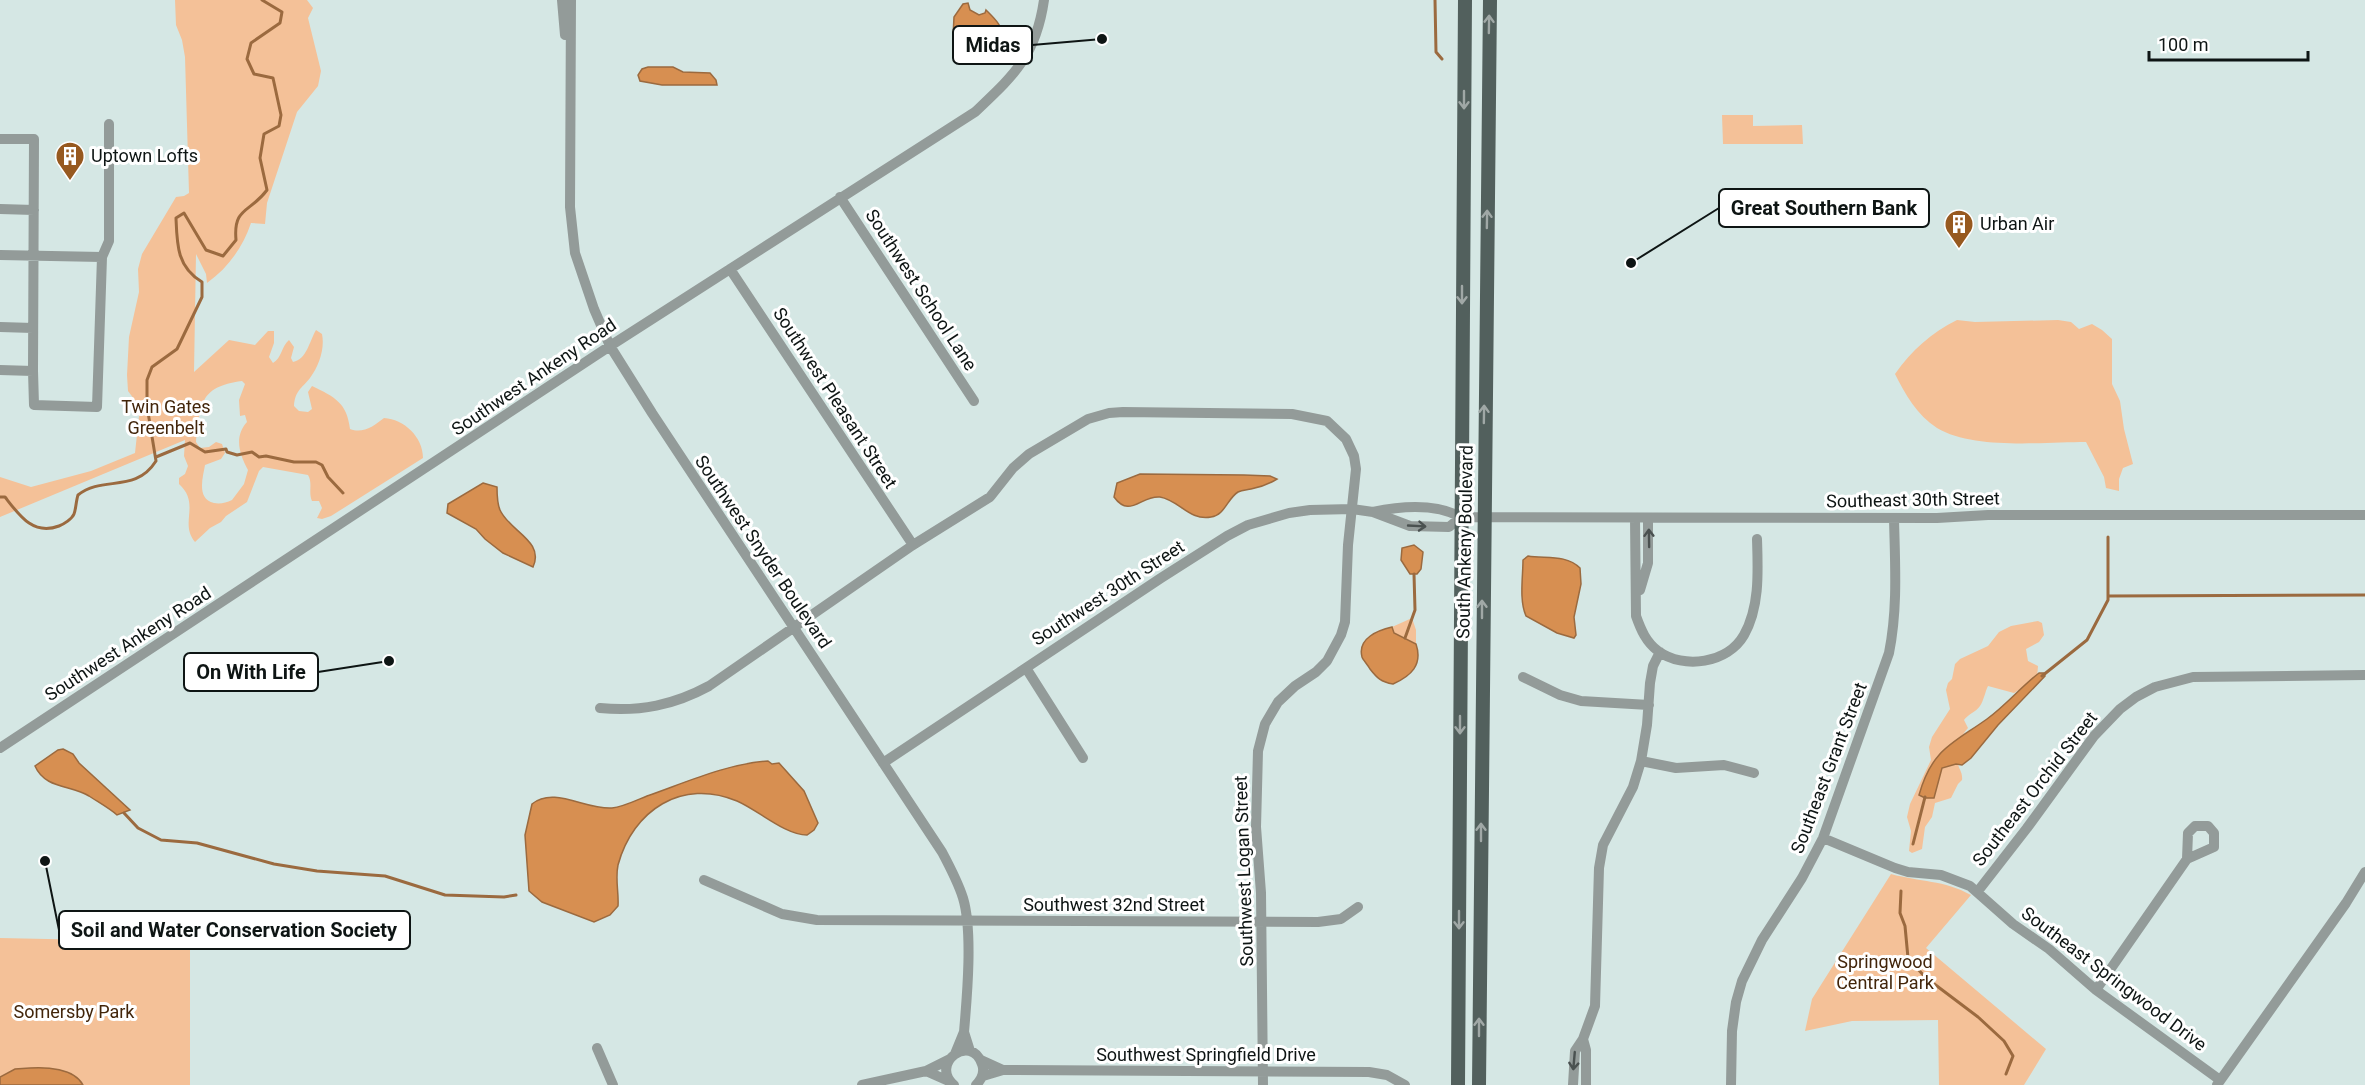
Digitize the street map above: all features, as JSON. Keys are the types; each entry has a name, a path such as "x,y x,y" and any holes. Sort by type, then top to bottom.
{"main road":[{"name":"South Ankeny Boulevard","path":"1458,1085 1465,0"},
{"name":"South Ankeny Boulevard","path":"1479,1085 1490,0"}],"street":[{"name":"Southwest Snyder Boulevard","path":"562,0 571,75"},
{"name":"Southwest Snyder Boulevard","path":"571,0 571,232 581,274 610,346 950,867 963,900 966,920 967,993 964,1032 970,1051"},
{"name":"Southwest Ankeny Road","path":"0,748 610,346 975,112 1014,75 1034,38 1044,0"},
{"path":"0,138 34,139 34,405 97,407 102,257 109,241 109,124"},
{"name":"Southwest School Lane","path":"840,197 974,401"},
{"path":"0,209 34,210"},
{"path":"0,255 102,257"},
{"name":"Southwest Pleasant Street","path":"730,269 913,545"},
{"path":"0,327 33,328"},
{"path":"0,370 33,371"},
{"name":"Southwest Logan Street","path":"600,708 637,709 669,704 709,686 913,545 990,497 1003,484 1013,468 1029,454 1088,419 1109,413 1292,414 1327,422 1346,439 1354,456 1356,469 1345,622 1341,635 1327,661 1278,702 1265,724 1258,751 1256,827 1262,922 1263,1085"},
{"name":"Southwest 30th Street","path":"883,763 1239,530 1289,513 1310,510 1352,509 1373,512 1410,526 1449,527 1461,517 1449,510 1436,507 1393,508 1373,512"},
{"name":"Southeast 30th Street","path":"1461,517 1944,518 1989,514 2365,515"},
{"path":"1635,518 1636,616 1641,631 1649,643 1660,652 1680,660 1708,661 1730,653 1744,636 1753,613 1758,576 1757,539"},
{"path":"1636,599 1648,563 1648,518"},
{"name":"Southeast Grant Street","path":"1731,1085 1732,1031 1742,981 1756,950 1802,878 1823,838 1889,653 1896,596 1894,518"},
{"path":"1573,1085 1574,1057 1578,1045 1583,1040 1595,1006 1599,868 1603,845 1633,787 1641,761 1653,666 1660,652"},
{"path":"1026,668 1083,758"},
{"name":"Southeast Orchid Street","path":"1978,891 2094,736 2120,708 2136,697 2155,687 2193,677 2365,675"},
{"path":"1522,677 1560,695 1581,701 1649,705"},
{"path":"1641,761 1676,768 1724,765 1754,773"},
{"name":"Southeast Springwood Drive","path":"1823,838 1895,868 1949,878 1978,891 2013,924 2049,949 2096,990 2218,1082"},
{"path":"2096,990 2187,859"},
{"path":"2218,1082 2346,903 2365,872"},
{"name":"Southwest 32nd Street","path":"704,880 782,914 800,918 1262,922 1341,919 1358,907"},
{"name":"Southwest Snyder Boulevard","path":"952,1056 964,1032"},
{"path":"1583,1040 1586,1050 1586,1085"},
{"path":"597,1048 613,1085"},
{"path":"862,1085 926,1071 960,1051 970,1051 981,1060 1003,1070"},
{"path":"952,1056 946,1070 952,1083"},
{"path":"979,1080 984,1069 981,1060"},
{"path":"979,1080 1003,1070"},
{"name":"Southwest Springfield Drive","path":"1003,1070 1369,1072 1387,1076 1405,1085"},
{"path":"926,1071 952,1083"}],"green space":[{"name":"Twin Gates Greenbelt","path":"175,0 307,0 313,8 308,18 321,71 318,86 297,112 267,203 265,224 251,223 234,256 222,271 207,283 206,274 196,254 194,372 229,340 255,345 268,331 274,331 274,343 269,357 273,363 289,340 294,347 291,358 293,362 305,354 316,330 322,334 323,346 319,363 297,393 294,406 299,411 308,412 312,409 308,392 312,386 343,407 350,429 364,430 384,418 399,422 416,436 423,458 331,516 322,519 317,518 322,508 319,501 312,501 308,475 263,467 259,471 247,502 210,528 195,542 189,528 189,499 179,484 179,478 185,474 188,466 184,456 185,440 0,517 0,477 31,487 91,471 135,453 140,407 128,391 127,375 129,337 139,292 138,269 142,254 176,197 189,193 185,57 176,25","holes":["242,381 245,384 239,400 240,416 245,415 247,422 240,433 239,445 248,470 244,484 232,500 214,503 208,501 203,492 202,481 205,465 221,459 225,453 222,444 216,442 209,447 200,448 196,442 201,408 209,393 217,388"]},
{"path":"1722,115 1753,115 1753,126 1802,125 1803,144 1723,144"},
{"path":"1957,320 1975,322 2058,320 2071,322 2079,329 2092,324 2112,339 2112,384 2120,401 2133,464 2123,468 2119,479 2119,491 2106,488 2104,477 2086,442 1989,442 1952,435 1937,428 1923,417 1907,396 1895,374 1923,343"},
{"path":"1412,618 1416,630 1416,644 1393,633 1392,627"},
{"path":"2038,621 2042,623 2044,635 2039,642 2026,649 2028,661 2038,666 2037,678 2014,693 1988,686 1980,706 1964,720 1968,728 1961,739 1957,757 1962,780 1951,798 1935,803 1932,817 1925,827 1922,849 1912,853 1909,851 1911,831 1907,817 1910,804 1931,760 1929,747 1932,737 1950,709 1946,690 1952,679 1955,664 1960,659 1988,646 1999,632 2011,626"},
{"name":"Springwood Central Park","path":"1891,874 1941,884 1971,895 1926,948 2046,1049 2024,1085 1939,1085 1938,1020 1852,1021 1805,1031 1812,999"},
{"name":"Somersby Park","path":"0,938 190,942 190,1085 0,1085"}],"shaded area":[{"path":"968,3 970,10 979,15 985,13 986,10 1000,27 1004,40 995,50 983,50 979,47 978,39 967,40 953,37 954,17 963,4"},
{"path":"673,67 683,72 710,73 717,85 662,85 640,81 638,75 642,69"},
{"path":"1140,474 1244,475 1270,476 1277,479 1262,486 1238,492 1216,516 1203,517 1196,516 1160,497 1153,497 1131,506 1120,503 1114,497 1117,483"},
{"path":"483,483 497,487 500,510 504,517 534,550 533,567 503,553 476,529 447,513 448,504"},
{"path":"1414,545 1423,552 1421,569 1417,574 1410,574 1401,560 1402,548"},
{"path":"1528,556 1562,559 1580,568 1581,584 1574,617 1576,635 1574,638 1557,633 1526,616 1522,581 1523,560"},
{"path":"1392,627 1394,633 1416,644 1418,651 1417,664 1414,669 1393,684 1382,681 1375,675 1363,658 1361,650 1370,636"},
{"path":"2039,673 2044,673 2045,676 1998,725 1971,758 1962,765 1956,764 1942,768 1934,798 1919,795 1930,767 1937,757 1994,714"},
{"path":"63,749 73,754 79,763 130,810 117,815 82,792 45,779 35,766"},
{"path":"768,761 772,764 779,763 804,791 818,823 807,835 781,827 737,801 717,795 697,794 679,797 662,804 648,815 635,829 625,846 617,870 618,906 610,915 594,922 542,902 529,891 525,835 532,804 541,799 560,798 602,808 612,808 722,770"},
{"path":"51,1068 66,1072 79,1079 83,1085 0,1085 0,1077 15,1069"}],"waterway":[{"path":"0,497 5,497 21,517 34,526 50,528 61,525 72,518 78,495 98,486 129,481 148,471 156,461 147,406 147,380 152,367 177,349 202,297 202,282 188,269 180,254 176,218 184,213 206,250 223,256 236,240 237,222 240,216 267,190 260,158 264,134 279,126 281,115 273,78 254,74 247,59 251,43 280,23 282,12 262,0"},
{"path":"1435,0 1436,52 1442,59"},
{"path":"156,457 190,443 205,452 226,449 227,452 237,455 252,452 259,457 266,456 294,462 316,462 322,465 328,477 343,493"},
{"path":"2042,676 2087,640 2108,600 2108,537"},
{"path":"1405,638 1415,610 1414,574"},
{"path":"2109,596 2365,595"},
{"path":"1913,844 1925,797"},
{"path":"124,813 138,828 161,840 197,843 274,864 317,871 385,876 445,895 504,897 516,895"},
{"path":"1901,891 1900,913 1905,926 1908,958 1925,977 1978,1017 2004,1041 2013,1056 2006,1074"}],"place":[{"name":"Midas","path":"1102,39"},
{"name":"Uptown Lofts","path":"70,182"},
{"name":"Urban Air","path":"1959,250"},
{"name":"Great Southern Bank","path":"1631,263"},
{"name":"On With Life","path":"389,661"},
{"name":"Soil and Water Conservation Society","path":"45,861"}]}
